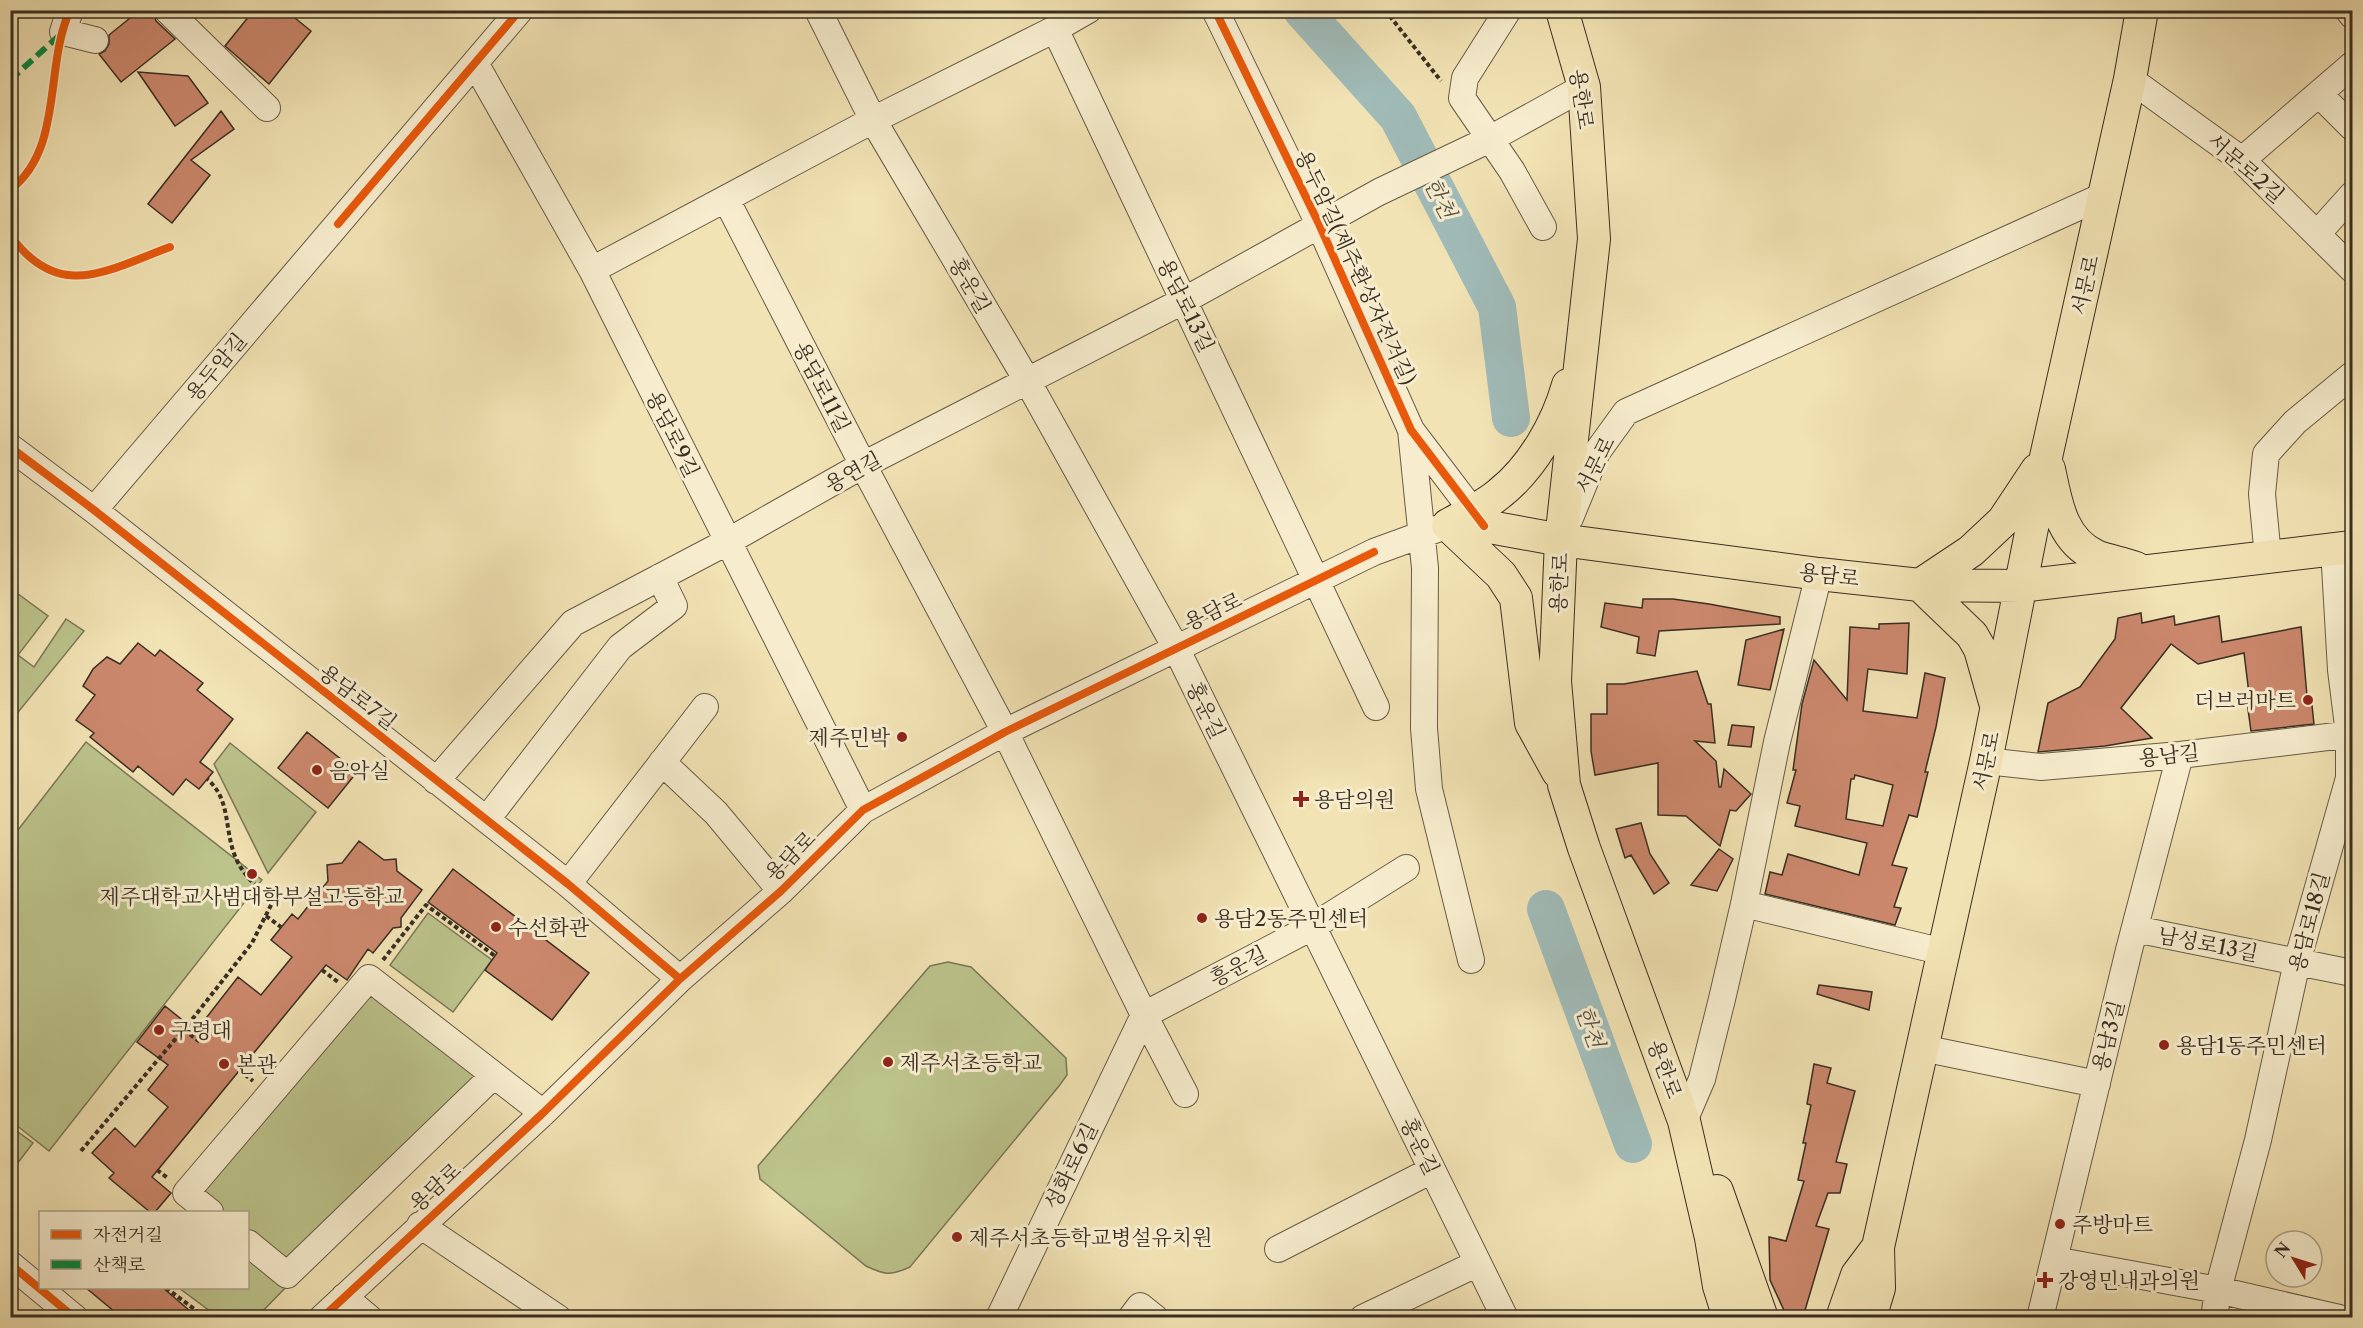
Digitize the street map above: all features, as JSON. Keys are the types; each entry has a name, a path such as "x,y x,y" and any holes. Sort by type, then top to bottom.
{"main road":[{"name":"용한로","path":"1562,10 1584,87 1594,239 1561,540 1555,681 1564,783 1584,848 1687,1130 1720,1198 1755,1316"},
{"name":"서문로","path":"1842,1317 1857,1275 1878,1247 1986,761 2046,457 2130,79 2142,10"},
{"path":"1564,783 1531,723 1516,598 1501,575 1456,524 1500,494 1521,471 1546,437 1563,401 1584,329"},
{"path":"2046,457 2060,517 2069,533 2085,549 2097,556 2119,561 2145,572"},
{"path":"1996,708 1980,648 1961,622 1920,585 1971,551 2003,521 2046,457"},
{"name":"용담로","path":"1456,524 1819,574 1920,585 2021,586 2343,548"},
{"name":"용한로","path":"1687,1130 1711,1238 1719,1286 1755,1316"},
{"path":"1870,1317 1879,1288 1878,1247"}],"street":[{"path":"167,10 267,108"},
{"path":"476,63 520,10"},
{"name":"홍운길","path":"818,10 873,120 1028,382 1176,648 1505,1317"},
{"path":"592,270 873,120 1055,30 1088,10"},
{"name":"용두암길(제주환상자전거길)","path":"1215,10 1319,224 1411,430 1456,524"},
{"path":"1508,10 1465,78 1462,98 1512,171 1543,227"},
{"path":"2348,10 2352,15"},
{"path":"66,21 95,40"},
{"name":"용담로13길","path":"1055,30 1318,580"},
{"name":"용두암길","path":"94,510 476,63"},
{"name":"용담로9길","path":"476,63 592,270 863,810"},
{"path":"2242,160 2352,65"},
{"name":"서문로2길","path":"2130,79 2242,160 2352,268"},
{"name":"용연길","path":"435,781 573,623 727,542 863,465 1184,301 1319,224 1379,192 1490,140 1584,87"},
{"path":"2319,94 2352,127"},
{"name":"서문로","path":"1561,540 1597,452 1626,412 2105,195"},
{"path":"2317,234 2352,195"},
{"name":"용담로11길","path":"726,199 863,465 1005,732"},
{"path":"2268,557 2262,494 2266,454 2295,422 2352,375"},
{"path":"1411,430 1456,524 1425,568 1424,728 1429,789 1471,960"},
{"name":"용담로7길","path":"10,447 94,510 435,781 487,819 680,979"},
{"name":"용담로","path":"322,1317 543,1113 680,979 781,891 863,810 1005,732 1374,552 1456,524"},
{"name":"용담로18길","path":"2214,1317 2218,1290 2258,1140 2297,962 2349,778 2351,734 2341,670 2343,548"},
{"path":"1687,1130 1702,1079 1744,904 1777,742 1819,574"},
{"path":"487,819 620,647 674,606 660,577"},
{"path":"1318,580 1376,707"},
{"path":"568,884 705,707"},
{"path":"1005,732 1185,1094"},
{"name":"용남길","path":"1986,761 2041,767 2180,755 2351,734"},
{"name":"용남3길","path":"2040,1317 2180,755"},
{"path":"662,762 716,813 781,891"},
{"name":"흥운길","path":"1144,1015 1312,927 1406,868"},
{"path":"1744,904 1944,952"},
{"name":"남성로13길","path":"2135,929 2352,973"},
{"path":"209,1211 186,1193 369,978 543,1113"},
{"name":"성화로6길","path":"999,1317 1144,1015"},
{"path":"1922,1048 2097,1084"},
{"path":"249,1244 287,1275 494,1075"},
{"path":"1278,1249 1432,1170"},
{"path":"420,1226 558,1317"},
{"path":"2054,1260 2218,1290 2339,1317"},
{"path":"1363,1317 1478,1263"},
{"path":"12,1270 75,1317"},
{"path":"344,1297 369,1317"},
{"path":"1131,1317 1140,1306 1155,1317"}],"path":[{"path":"1385,10 1446,88 1462,98"},
{"path":"81,1151 184,1030 252,943 273,901 247,879 234,854 221,795 207,779"},
{"path":"369,978 426,905 495,956"},
{"path":"266,916 281,927"},
{"path":"184,1030 200,1042"},
{"path":"168,1289 196,1311 194,1315"}],"green space":[{"path":"10,588 48,616 18,655 34,667 66,619 84,631 11,721"},
{"path":"86,742 262,880 49,1151 11,1121 11,839"},
{"path":"230,743 316,812 268,873 214,764"},
{"path":"428,913 492,960 453,1012 390,965"},
{"path":"948,962 971,967 1066,1058 1067,1075 910,1267 897,1272 883,1273 866,1266 760,1179 758,1166 930,966"},
{"path":"371,992 479,1074 288,1268 249,1238 249,1211 216,1211 198,1197"},
{"path":"10,1126 33,1143 11,1172 10,1172"},
{"path":"249,1257 287,1286 256,1318 218,1317 180,1289 249,1289"}],"building":[{"path":"140,10 152,10 156,21 175,39 121,82 99,54 105,51 109,44 109,35"},
{"path":"254,10 285,10 311,31 269,84 225,46"},
{"path":"138,72 188,76 208,103 175,126"},
{"path":"221,111 234,129 191,160 210,175 172,223 148,204"},
{"path":"1643,599 1673,599 1709,604 1780,617 1780,624 1659,631 1655,656 1637,653 1639,637 1601,627 1605,603 1642,608"},
{"path":"2141,613 2142,623 2174,616 2175,625 2219,616 2222,642 2301,627 2307,696 2311,696 2314,724 2251,731 2244,653 2198,664 2171,644 2121,708 2152,738 2105,746 2038,752 2048,703 2080,687 2115,639 2118,618"},
{"path":"1909,623 1907,674 1868,669 1863,711 1917,718 1925,673 1945,678 1925,772 1928,772 1917,817 1909,815 1892,865 1907,868 1894,907 1901,908 1895,925 1765,894 1770,872 1782,875 1788,854 1859,875 1867,843 1795,826 1800,806 1787,803 1796,770 1793,770 1802,704 1814,660 1847,700 1850,627 1879,629 1879,624","holes":["1855,775 1893,785 1883,826 1846,819 1851,779 1854,779"]},
{"path":"1784,629 1770,690 1738,685 1746,640"},
{"path":"138,643 155,656 160,650 203,683 197,690 233,719 200,762 213,772 199,789 186,779 173,795 138,766 133,772 90,737 94,733 76,720 95,695 83,686 93,669 107,657 120,664"},
{"path":"1697,671 1708,704 1711,704 1715,743 1695,741 1716,761 1719,787 1721,787 1724,769 1751,794 1736,811 1730,810 1720,846 1686,816 1658,815 1658,763 1595,775 1591,751 1591,714 1607,714 1607,684 1624,684"},
{"path":"1732,725 1754,727 1751,747 1728,745"},
{"name":"음악실","path":"307,732 357,772 328,808 278,768"},
{"path":"1641,823 1650,854 1669,883 1654,894 1631,855 1625,858 1616,829"},
{"path":"359,841 384,860 396,859 397,871 422,890 401,918 401,927 393,928 373,953 368,949 347,980 326,965 152,1177 171,1193 156,1211 149,1211 109,1178 114,1173 92,1153 115,1128 135,1147 168,1107 148,1090 168,1065 137,1042 165,1006 196,1031 238,977 261,995 292,957 271,940 292,914 298,919 328,881 327,865 342,863"},
{"path":"1719,849 1733,859 1717,891 1691,885"},
{"name":"수선화관","path":"453,869 589,973 552,1020 485,970 497,953 428,902"},
{"path":"1819,985 1872,992 1869,1010 1817,994"},
{"path":"1814,1064 1831,1068 1827,1083 1855,1091 1836,1162 1847,1164 1840,1193 1828,1193 1816,1226 1829,1229 1803,1317 1787,1317 1770,1280 1769,1237 1786,1241 1804,1181 1798,1180 1806,1143 1803,1143 1811,1105 1807,1104"},
{"path":"87,1289 164,1289 197,1317 121,1317"}],"waterway":[{"name":"한천","path":"1302,10 1398,117 1497,307 1511,418"},
{"name":"한천","path":"1546,909 1633,1144"}],"marked path":[{"path":"10,80 61,34"}],"cycle path":[{"path":"10,190 27,173 38,153 46,130 57,56 70,10"},
{"path":"338,224 520,10"},
{"path":"1215,10 1319,224 1411,430 1484,526"},
{"path":"10,235 28,256 47,269 66,275 85,275 105,271 170,247"},
{"path":"10,447 94,510 568,884 680,979"},
{"path":"322,1318 543,1113 680,979 781,891 863,810 1005,732 1374,552"},
{"path":"10,1264 39,1288"},
{"path":"40,1289 75,1318"}],"place":[{"name":"더브러마트","path":"2308,700"},
{"name":"제주민박","path":"902,737"},
{"name":"음악실","path":"317,770"},
{"name":"용담의원","path":"1301,799"},
{"name":"제주대학교사범대학부설고등학교","path":"252,874"},
{"name":"용담2동주민센터","path":"1202,918"},
{"name":"수선화관","path":"496,927"},
{"name":"구령대","path":"159,1030"},
{"name":"용담1동주민센터","path":"2164,1045"},
{"name":"제주서초등학교","path":"888,1062"},
{"name":"본관","path":"224,1064"},
{"name":"주방마트","path":"2060,1224"},
{"name":"제주서초등학교병설유치원","path":"957,1237"},
{"name":"강영민내과의원","path":"2045,1280"}]}
